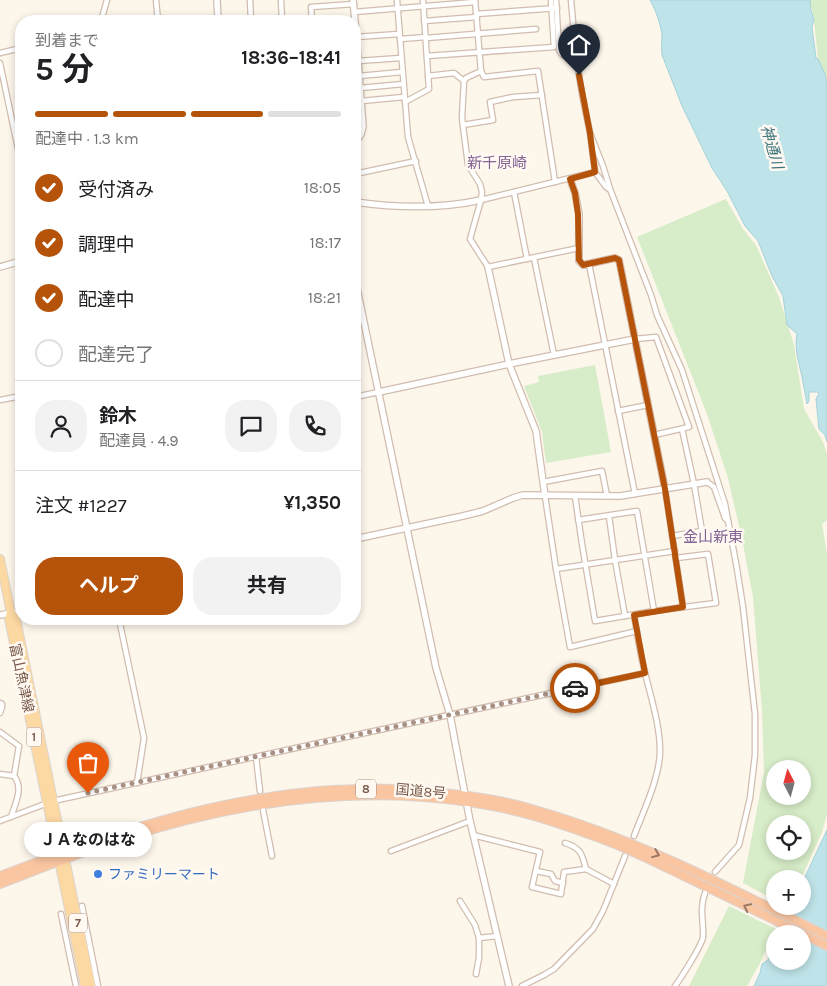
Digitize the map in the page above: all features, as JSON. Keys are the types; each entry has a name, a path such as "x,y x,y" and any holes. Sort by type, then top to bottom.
{"highway":[{"name":"国道8号","path":"0,884 61,857 136,828 187,813 304,792 398,789 524,807 566,819 664,857 827,936"},
{"name":"国道8号","path":"466,799 510,809 595,836 661,865 827,946"},
{"name":"国道8号","path":"0,876 61,857"}],"main road":[{"name":"富山魚津線","path":"0,559 11,613 15,618"},
{"name":"富山魚津線","path":"17,625 61,857"},
{"name":"7","path":"61,857 85,986"},
{"name":"7","path":"61,857 91,986"}],"street":[{"path":"103,15 107,0"},
{"path":"156,0 158,15"},
{"path":"217,0 218,15"},
{"path":"250,0 251,15"},
{"path":"281,0 282,15"},
{"path":"397,0 408,138 428,206"},
{"path":"361,104 405,100 429,89 423,0"},
{"path":"551,0 554,8 559,50 562,55 576,56"},
{"path":"427,56 554,47 554,8 556,0"},
{"path":"571,0 576,56 595,172 606,187 610,189"},
{"path":"354,12 475,1 481,71 484,77 538,71 555,182"},
{"path":"312,15 311,7 353,2 354,15"},
{"path":"424,21 554,8"},
{"path":"361,35 426,38 536,29"},
{"path":"0,53 15,49"},
{"path":"361,58 401,58"},
{"path":"0,64 15,135"},
{"path":"481,71 466,78 464,82 462,118 468,164 480,184 482,200 470,239 488,267 508,364 536,432 556,569 570,647 637,631"},
{"path":"361,79 402,72"},
{"path":"428,76 454,73 464,82"},
{"path":"361,88 403,84"},
{"path":"463,125 493,120 490,102 542,95"},
{"path":"361,115 363,126 361,134"},
{"path":"590,133 657,315 682,370 729,522 748,645 755,714 755,755 750,798 739,845 715,872"},
{"path":"361,173 416,161"},
{"path":"361,203 380,206 460,205 595,172"},
{"path":"570,179 575,193 578,214 579,260 583,265 615,258 619,260 665,489 683,607"},
{"path":"514,192 527,259"},
{"path":"488,267 579,248"},
{"path":"534,258 554,355"},
{"path":"0,267 15,263"},
{"path":"589,264 635,494"},
{"path":"361,307 438,674 450,715 473,835 509,986"},
{"path":"361,396 651,336 656,337 689,427 654,435"},
{"path":"0,400 15,397"},
{"path":"618,411 648,405"},
{"path":"672,536 702,532 682,429"},
{"path":"543,482 602,471 607,496"},
{"path":"361,538 483,511 523,495 620,496 707,482 714,487 725,518 729,522"},
{"path":"575,496 595,621 716,603 708,554 676,558"},
{"path":"578,520 637,511 654,611"},
{"path":"608,516 625,616"},
{"path":"556,569 675,551"},
{"path":"0,615 15,612"},
{"path":"634,615 658,730 660,753 648,801 634,836"},
{"path":"120,625 144,738 137,783"},
{"path":"0,821 50,802 645,673"},
{"path":"0,703 2,704 0,713"},
{"path":"0,732 19,746 14,776 17,779 19,791 11,816"},
{"path":"256,757 260,791"},
{"path":"0,774 14,776"},
{"path":"263,810 272,856"},
{"path":"391,851 470,821"},
{"path":"473,835 540,852 532,887 561,894 564,872 586,869 614,884"},
{"path":"565,843 578,848 582,853 586,869"},
{"path":"522,986 554,969 593,929 603,911 626,856"},
{"path":"536,871 551,874 555,881 563,883"},
{"path":"675,986 703,939 701,903 704,893"},
{"path":"460,901 475,925 479,938 479,958 476,974"},
{"path":"82,906 98,986"},
{"path":"61,914 76,986"},
{"path":"479,938 497,936"}],"green space":[{"path":"810,0 827,0 827,86 825,74 818,59"},
{"path":"726,199 743,229 756,245 779,297 794,345 804,409 823,442 827,454 827,520 822,524 827,554 827,814 822,832 811,857 811,815 766,815 766,860 809,860 805,870 766,870 766,895 743,883 764,772 762,711 753,597 728,478 707,414 637,237"},
{"path":"595,365 611,452 546,463 542,432 524,386 539,382 538,376"},
{"path":"729,906 768,925 766,925 766,950 747,986 689,986"}],"water":[{"name":"神通川","path":"650,0 810,0 814,20 812,27 816,58 825,74 827,86 827,442 825,435 819,429 816,399 819,393 809,392 807,404 796,350 797,334 787,325 783,296 772,276 758,241 745,226 727,191 712,168 682,106 662,55 661,30 658,17"},
{"path":"827,830 827,986 754,986 762,964 766,961 766,970 811,970 811,925 782,925 788,915 811,915 811,870 808,870"}],"way so far":[{"path":"88,793 575,688"}],"place":[{"name":"ＪＡなのはな","path":"88,793"},
{"name":"ファミリーマート","path":"98,874"}],"district":[{"name":"新千原崎","path":"497,163"},
{"name":"金山新東","path":"713,537"}],"route":[{"path":"575,688 645,673 634,615 683,607 665,489 619,260 615,258 583,265 579,260 578,214 575,193 570,179 595,172 579,75"}]}
